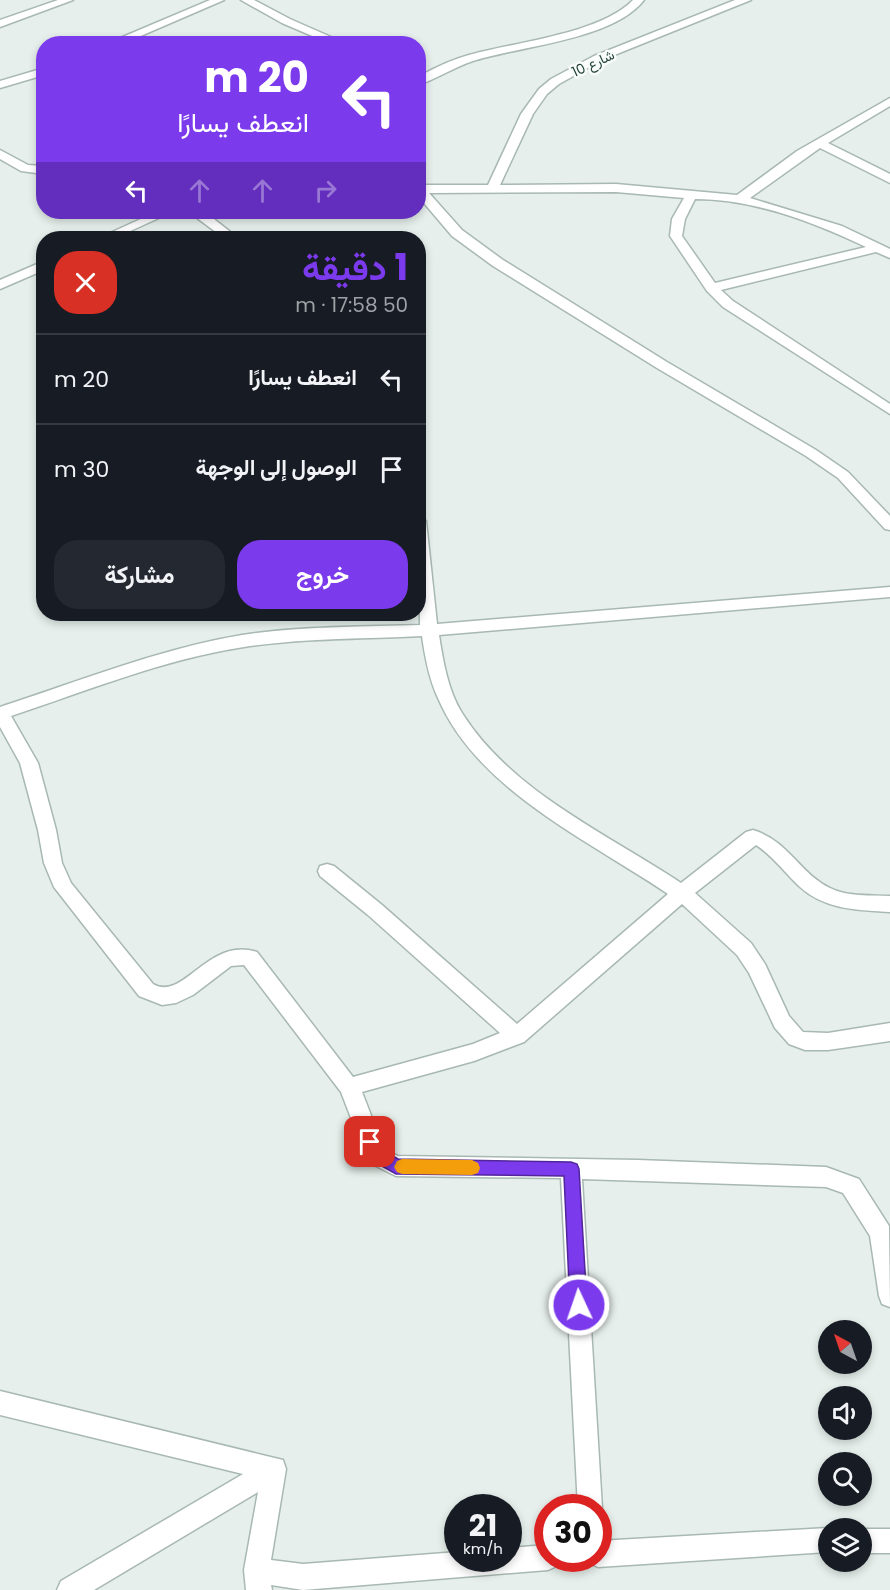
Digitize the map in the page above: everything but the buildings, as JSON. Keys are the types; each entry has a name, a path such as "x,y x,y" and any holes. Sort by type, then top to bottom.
{"street":[{"path":"0,24 68,0"},
{"path":"131,36 219,0"},
{"path":"246,0 286,21 323,36"},
{"path":"426,77 472,57 579,31 612,20 636,7 639,0"},
{"name":"شارع 10","path":"493,187 534,103 549,86 571,72 620,50 717,8 746,0"},
{"path":"426,72 432,74"},
{"path":"0,84 36,73"},
{"path":"740,199 819,143 890,101"},
{"path":"819,143 890,179"},
{"path":"0,154 25,168 36,169"},
{"path":"426,189 616,188 740,199 784,210 837,229 884,251"},
{"path":"692,194 675,225 676,236 712,288 728,304 757,325 890,410"},
{"path":"426,197 457,233 498,263 662,365 811,453 843,476 890,525"},
{"path":"121,231 150,219"},
{"path":"207,219 223,231"},
{"path":"712,288 884,251"},
{"path":"0,285 36,269"},
{"path":"890,592 430,630 289,636 243,641 180,654 1,713 29,763 47,830 53,863 63,887 146,990 162,997 179,993 228,957 239,954 250,958 349,1087 376,1155 396,1166 826,1177 851,1186 881,1233 890,1296"},
{"path":"426,594 430,630 441,680 454,715 483,754 519,787 682,893 745,949 759,970 786,1030 797,1039 813,1042 890,1032"},
{"path":"349,1087 474,1052 517,1036 682,893 753,837 764,841 816,890 845,901 890,904"},
{"path":"327,871 375,910 517,1036"},
{"path":"571,1169 589,1494"},
{"path":"0,1403 274,1469"},
{"path":"274,1469 258,1580 534,1558"},
{"path":"70,1590 274,1469"},
{"path":"872,1540 890,1541"},
{"path":"612,1553 818,1541"}],"slow traffic":[{"path":"402,1167 472,1168"}],"route":[{"path":"370,1142 376,1155 396,1166 571,1169 579,1305"}]}
